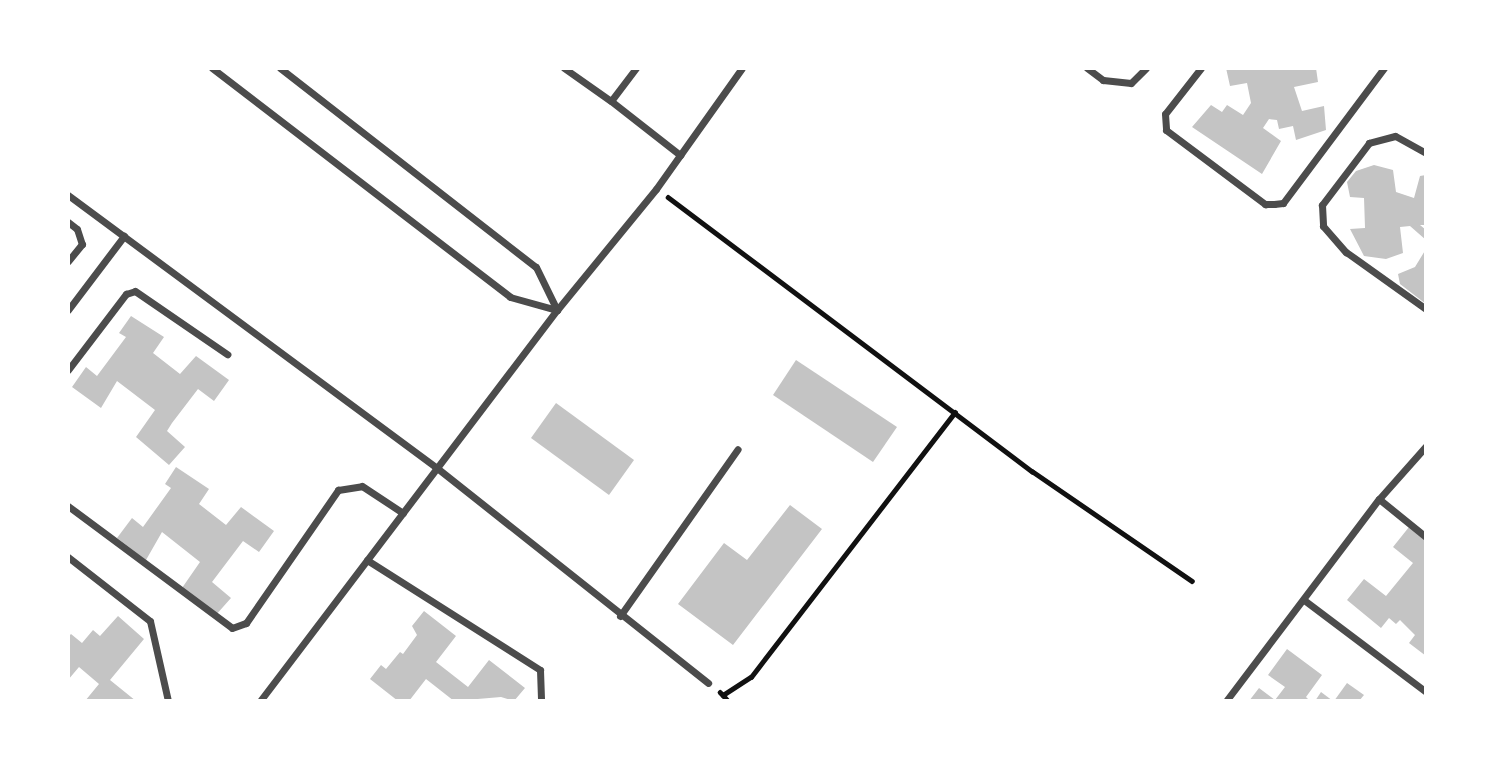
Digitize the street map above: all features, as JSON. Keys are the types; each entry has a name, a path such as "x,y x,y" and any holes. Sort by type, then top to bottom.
{"street":[{"path":"212,68 510,296 557,310"},
{"path":"280,68 536,267 557,310"},
{"path":"564,68 680,155"},
{"path":"611,101 636,68"},
{"path":"260,701 557,310 656,189 742,68"},
{"path":"1087,68 1103,80 1131,83 1146,68"},
{"path":"1201,68 1165,114 1166,130 1265,204 1274,204 1283,203 1384,68"},
{"path":"1426,153 1395,136 1369,144 1322,205 1323,226 1346,252 1426,309"},
{"path":"68,195 437,468 620,616 708,683"},
{"path":"68,222 78,229 82,244 68,261"},
{"path":"68,310 124,236"},
{"path":"68,370 126,294 135,291 227,354"},
{"path":"1226,701 1380,499 1426,446"},
{"path":"620,616 738,449"},
{"path":"68,506 232,628 246,622 338,490 362,486 403,513"},
{"path":"1380,499 1426,537"},
{"path":"68,557 150,621 167,701"},
{"path":"367,560 540,670 541,701"},
{"path":"1304,600 1426,692"}],"path":[{"path":"656,189 955,412 1192,581"},
{"path":"723,695 751,677 955,412"},
{"path":"708,683 729,701"}],"building":[{"path":"1226,68 1316,68 1318,82 1294,87 1302,111 1324,106 1326,130 1296,140 1293,126 1279,129 1277,120 1269,119 1263,128 1281,141 1262,174 1192,127 1211,105 1222,112 1227,105 1243,115 1251,103 1247,83 1230,86"},
{"path":"1374,165 1393,170 1396,192 1414,198 1420,176 1426,175 1426,225 1420,225 1426,230 1426,240 1410,226 1400,227 1403,253 1386,259 1364,256 1350,229 1365,228 1364,198 1350,197 1347,182 1356,171"},
{"path":"1426,249 1426,304 1400,284 1398,274 1415,267"},
{"path":"131,316 164,337 153,353 180,374 196,356 229,380 214,401 198,389 172,423 167,431 185,447 169,465 136,437 155,410 117,381 101,408 72,387 86,367 97,376 126,337 119,333"},
{"path":"796,360 897,427 873,462 773,395"},
{"path":"556,403 634,460 609,495 531,438"},
{"path":"176,467 209,489 199,504 226,525 241,507 274,531 259,552 243,541 212,582 231,598 215,616 182,588 200,562 162,532 146,560 117,538 132,518 143,527 171,488 165,484"},
{"path":"790,505 822,529 733,645 678,604 724,543 747,560"},
{"path":"1409,527 1426,541 1426,656 1409,643 1415,635 1400,620 1396,624 1389,618 1381,628 1347,600 1364,579 1386,596 1413,563 1393,547"},
{"path":"424,611 456,636 436,662 468,687 489,660 525,688 514,701 501,697 454,701 426,679 409,701 398,701 370,679 381,665 386,669 400,652 403,654 417,635 412,626"},
{"path":"118,616 144,639 110,680 136,701 85,701 99,684 79,667 68,680 68,637 71,634 82,643 93,630 100,636"},
{"path":"1287,649 1322,675 1306,697 1310,701 1249,701 1259,688 1275,700 1285,687 1268,675"},
{"path":"1347,683 1364,695 1359,701 1334,701"},
{"path":"1321,692 1333,701 1315,701"}]}
